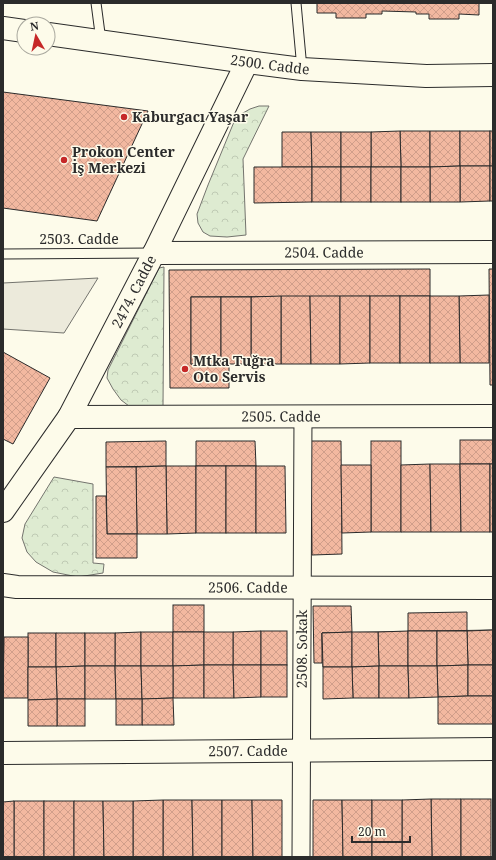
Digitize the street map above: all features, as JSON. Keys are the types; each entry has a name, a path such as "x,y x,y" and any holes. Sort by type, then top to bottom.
{"street":[{"path":"3,28 16,30"},
{"name":"2500. Cadde","path":"56,35 302,69 426,76 493,75"},
{"name":"2474. Cadde","path":"3,510 69,417 154,253 247,62"},
{"name":"2504. Cadde","path":"154,253 493,252"},
{"name":"2508. Sokak","path":"301,857 303,416"},
{"name":"2505. Cadde","path":"69,417 493,416"},
{"name":"2506. Cadde","path":"3,585 17,587 493,588"},
{"name":"2507. Cadde","path":"3,753 493,749"}],"lane":[{"path":"96,3 101,42"},
{"path":"296,3 302,69"},
{"name":"2503. Cadde","path":"3,254 154,253"}],"green space":[{"path":"259,106 269,106 243,159 246,235 227,237 210,236 203,232 198,223 197,214 236,117"},
{"path":"164,267 163,407 129,406 121,400 113,389 107,378 108,370 159,268"},
{"path":"54,477 93,484 93,563 104,564 103,573 78,577 53,572 36,562 27,552 22,538 25,524"}],"shaded area":[{"path":"98,278 64,333 3,329 3,283"}],"building":[{"path":"317,3 479,3 479,15 459,14 459,19 429,19 429,14 382,11 382,14 366,14 366,18 336,18 336,13 317,13"},
{"name":"Prokon Center İş Merkezi","path":"3,92 148,111 97,221 3,208"},
{"path":"400,131 430,131 430,167 401,167"},
{"path":"400,131 401,167 371,167 371,132"},
{"path":"430,131 460,131 460,166 430,167"},
{"path":"460,131 490,131 490,166 460,166"},
{"path":"490,131 493,131 493,166 490,166"},
{"path":"282,132 311,132 312,167 282,167"},
{"path":"311,132 341,132 341,167 312,167"},
{"path":"341,132 371,132 371,167 341,167"},
{"path":"460,166 490,166 490,201 460,202"},
{"path":"460,166 460,202 430,202 430,167"},
{"path":"490,166 493,166 493,201 490,201"},
{"path":"254,167 312,167 312,202 254,203"},
{"path":"312,167 341,167 341,202 312,202"},
{"path":"341,167 371,167 371,202 341,202"},
{"path":"371,167 401,167 401,202 371,202"},
{"path":"401,167 430,167 430,202 401,202"},
{"path":"430,269 430,296 191,297 191,364 229,364 229,388 170,388 169,270"},
{"path":"489,269 493,269 493,385 490,385"},
{"path":"489,295 489,363 460,363 459,296"},
{"path":"281,296 310,296 311,364 281,364"},
{"path":"281,296 281,364 251,364 251,297"},
{"path":"310,296 340,296 340,364 311,364"},
{"path":"340,296 370,296 370,363 340,364"},
{"path":"370,296 400,296 400,363 370,363"},
{"path":"400,296 430,296 430,363 400,363"},
{"path":"430,296 459,296 460,363 430,363"},
{"path":"191,297 221,297 221,364 191,364"},
{"path":"221,297 251,297 251,364 221,364"},
{"path":"3,352 50,378 13,444 3,439"},
{"path":"460,440 493,440 493,464 460,464"},
{"path":"166,441 166,466 106,467 106,442"},
{"path":"196,441 255,441 256,466 196,466"},
{"path":"311,441 341,441 342,554 312,555"},
{"path":"371,441 401,441 401,532 371,532"},
{"path":"430,464 431,532 401,532 401,465"},
{"path":"430,464 460,464 461,532 431,532"},
{"path":"460,464 490,464 490,532 461,532"},
{"path":"490,464 493,464 493,532 490,532"},
{"path":"341,465 371,465 371,532 342,533"},
{"path":"166,466 196,466 196,533 167,534"},
{"path":"166,466 167,534 137,534 136,467"},
{"path":"196,466 226,466 226,533 196,533"},
{"path":"226,466 256,466 256,533 226,533"},
{"path":"256,466 285,466 286,533 256,533"},
{"path":"106,467 136,467 137,534 107,534"},
{"path":"96,496 106,496 107,534 137,534 137,558 96,558"},
{"path":"173,605 204,605 204,632 173,632"},
{"path":"313,606 351,606 352,632 322,633 322,663 314,663"},
{"path":"467,612 467,631 408,631 408,613"},
{"path":"493,630 493,665 323,667 322,633"},
{"path":"493,630 493,665 468,665 467,631"},
{"path":"261,631 261,665 233,665 233,632"},
{"path":"261,631 287,631 287,665 261,665"},
{"path":"408,631 408,666 379,666 378,632"},
{"path":"408,631 437,631 437,666 408,666"},
{"path":"437,631 467,631 468,665 437,666"},
{"path":"141,632 141,666 115,666 115,633"},
{"path":"141,632 173,632 173,666 141,666"},
{"path":"173,632 204,632 204,665 173,666"},
{"path":"204,632 233,632 233,665 204,665"},
{"path":"352,632 352,667 323,667 322,633"},
{"path":"352,632 378,632 379,666 352,667"},
{"path":"28,633 56,633 56,667 28,667"},
{"path":"56,633 85,633 85,666 56,667"},
{"path":"85,633 115,633 115,666 85,666"},
{"path":"4,637 28,637 28,698 3,698"},
{"path":"204,665 204,698 173,698 173,666"},
{"path":"204,665 233,665 234,698 204,698"},
{"path":"233,665 261,665 261,697 234,698"},
{"path":"261,665 287,665 287,697 261,697"},
{"path":"468,665 468,696 438,697 437,666"},
{"path":"468,665 493,665 493,696 468,696"},
{"path":"85,666 85,699 57,699 56,667"},
{"path":"85,666 115,666 116,699 85,699"},
{"path":"115,666 141,666 142,699 116,699"},
{"path":"141,666 173,666 173,698 142,699"},
{"path":"379,666 379,698 353,698 352,667"},
{"path":"379,666 408,666 409,698 379,698"},
{"path":"408,666 437,666 438,697 409,698"},
{"path":"28,667 56,667 57,699 28,700"},
{"path":"323,667 352,667 353,698 323,699"},
{"path":"493,696 493,724 438,724 438,697"},
{"path":"173,698 174,725 142,725 142,699"},
{"path":"57,699 85,699 85,726 57,726"},
{"path":"57,699 57,726 28,726 28,700"},
{"path":"116,699 142,699 142,725 116,725"},
{"path":"431,799 461,799 461,857 432,857"},
{"path":"431,799 432,857 402,857 402,800"},
{"path":"461,799 491,799 491,857 461,857"},
{"path":"163,800 192,800 193,857 163,857"},
{"path":"163,800 163,857 133,857 133,801"},
{"path":"192,800 222,800 222,857 193,857"},
{"path":"222,800 252,800 253,857 222,857"},
{"path":"252,800 282,800 282,857 253,857"},
{"path":"313,800 342,800 343,857 313,857"},
{"path":"342,800 372,800 372,857 343,857"},
{"path":"372,800 402,800 402,857 372,857"},
{"path":"14,801 44,801 44,857 14,857"},
{"path":"14,801 14,857 3,857 3,802"},
{"path":"44,801 74,801 74,857 44,857"},
{"path":"74,801 103,801 104,857 74,857"},
{"path":"103,801 133,801 133,857 104,857"}],"place":[{"name":"Kaburgacı Yaşar","path":"124,117"},
{"name":"Prokon Center İş Merkezi","path":"64,160"},
{"name":"Mtka Tuğra Oto Servis","path":"185,369"}]}
